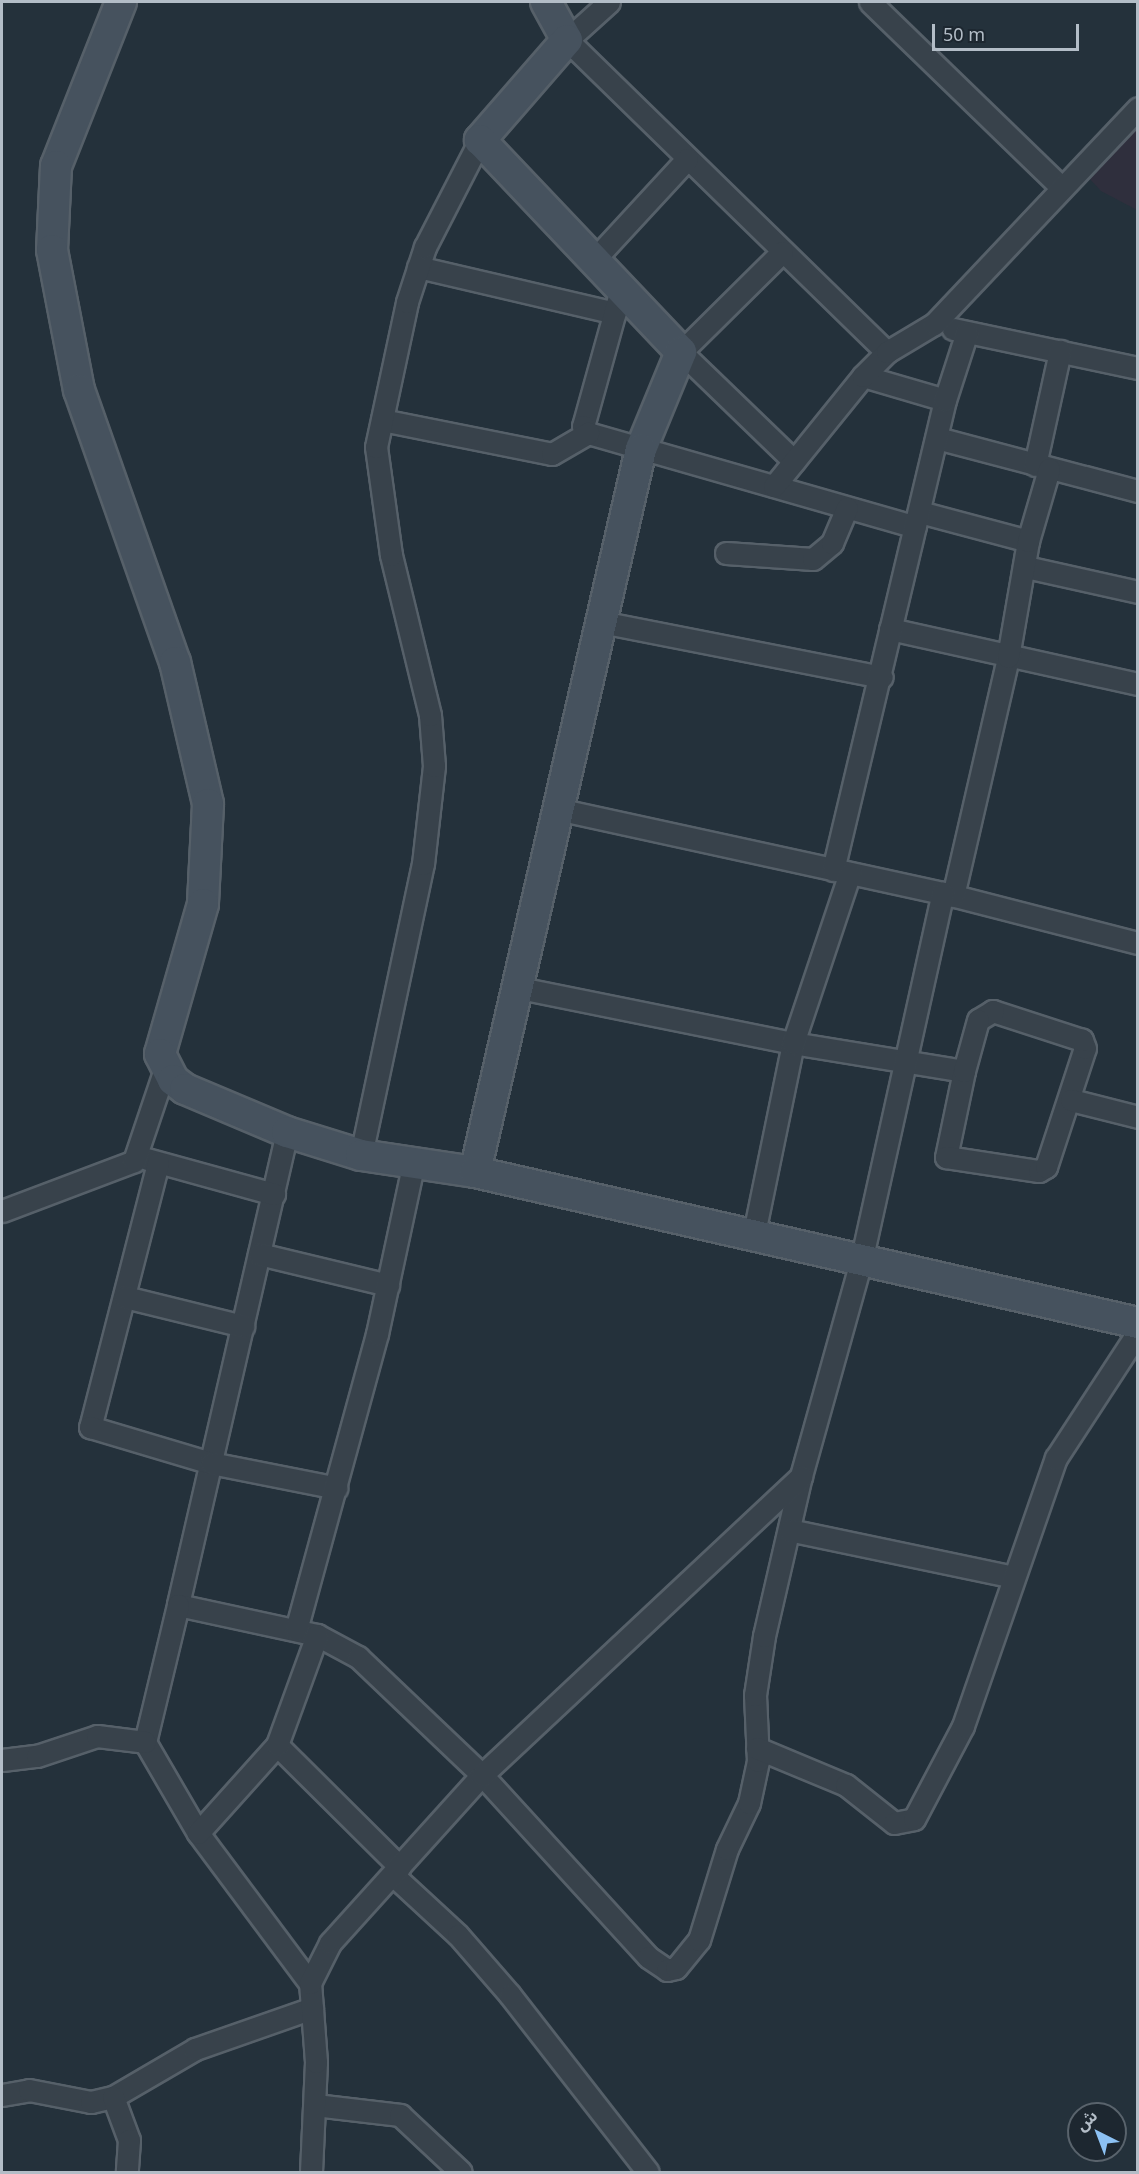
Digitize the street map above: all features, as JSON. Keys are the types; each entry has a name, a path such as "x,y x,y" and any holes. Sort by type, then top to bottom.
{"street":[{"path":"2,1211 114,1172 138,1156 165,1069 159,1041 203,903 208,804 175,662 79,390 52,250 56,166 121,2"},
{"path":"546,2 567,40 887,352"},
{"path":"361,1155 423,864 434,766 430,715 378,484 382,420 418,267 438,212 480,140 567,40 609,2"},
{"path":"870,2 1060,186"},
{"path":"774,486 863,376 887,352 934,324 1060,186 1137,108"},
{"path":"480,140 592,262 618,303 681,352 794,461"},
{"path":"592,262 687,159"},
{"path":"475,1172 515,987 641,449 681,352 783,252"},
{"path":"418,267 618,303"},
{"path":"618,303 584,426 588,433 847,508 1028,541"},
{"path":"934,324 1137,368"},
{"path":"753,1238 793,1043 842,871 890,629 945,400 967,332"},
{"path":"178,1605 317,1635 380,1674 482,1775 610,1917 667,1970 683,1962 699,1940 727,1848 749,1803 757,1748 755,1695 764,1636 801,1476 862,1257 903,1062 1008,657 1026,567 1028,541 1060,351"},
{"path":"863,376 945,400"},
{"path":"382,420 552,454 588,433"},
{"path":"937,438 1137,491"},
{"path":"726,553 813,559 832,543 847,508"},
{"path":"1026,567 1137,592"},
{"path":"602,622 882,677"},
{"path":"890,629 1008,657 1137,682"},
{"path":"557,808 948,894 1137,943"},
{"path":"515,987 793,1043 964,1071"},
{"path":"993,1011 1015,1014 1082,1040 1085,1048 1071,1100 1050,1160 1040,1171 953,1162 945,1149 978,1020 993,1011"},
{"path":"165,1069 185,1089 287,1132 361,1155 413,1166 475,1172 753,1238 862,1257 989,1292 1137,1323"},
{"path":"1071,1100 1137,1117"},
{"path":"287,1132 145,1742 198,1833 310,1983"},
{"path":"138,1156 274,1194"},
{"path":"159,1163 90,1427 211,1463 337,1488"},
{"path":"296,1630 337,1488 388,1285 413,1166"},
{"path":"260,1254 388,1285"},
{"path":"124,1297 243,1326"},
{"path":"757,1748 846,1785 894,1823 914,1819 963,1726 1056,1458 1137,1332"},
{"path":"311,2172 315,2105 310,1983 330,1942 482,1775 801,1476"},
{"path":"789,1530 1013,1577"},
{"path":"198,1833 277,1745 317,1635"},
{"path":"2,1760 37,1756 97,1736 145,1742"},
{"path":"277,1745 458,1935 502,1987 648,2172"},
{"path":"2,2095 29,2090 92,2102 113,2097 195,2049 312,2008"},
{"path":"113,2097 129,2140 127,2172"},
{"path":"315,2105 400,2115 461,2172"}],"shaded area":[{"path":"1137,128 1137,210 1101,191 1088,177"}]}
